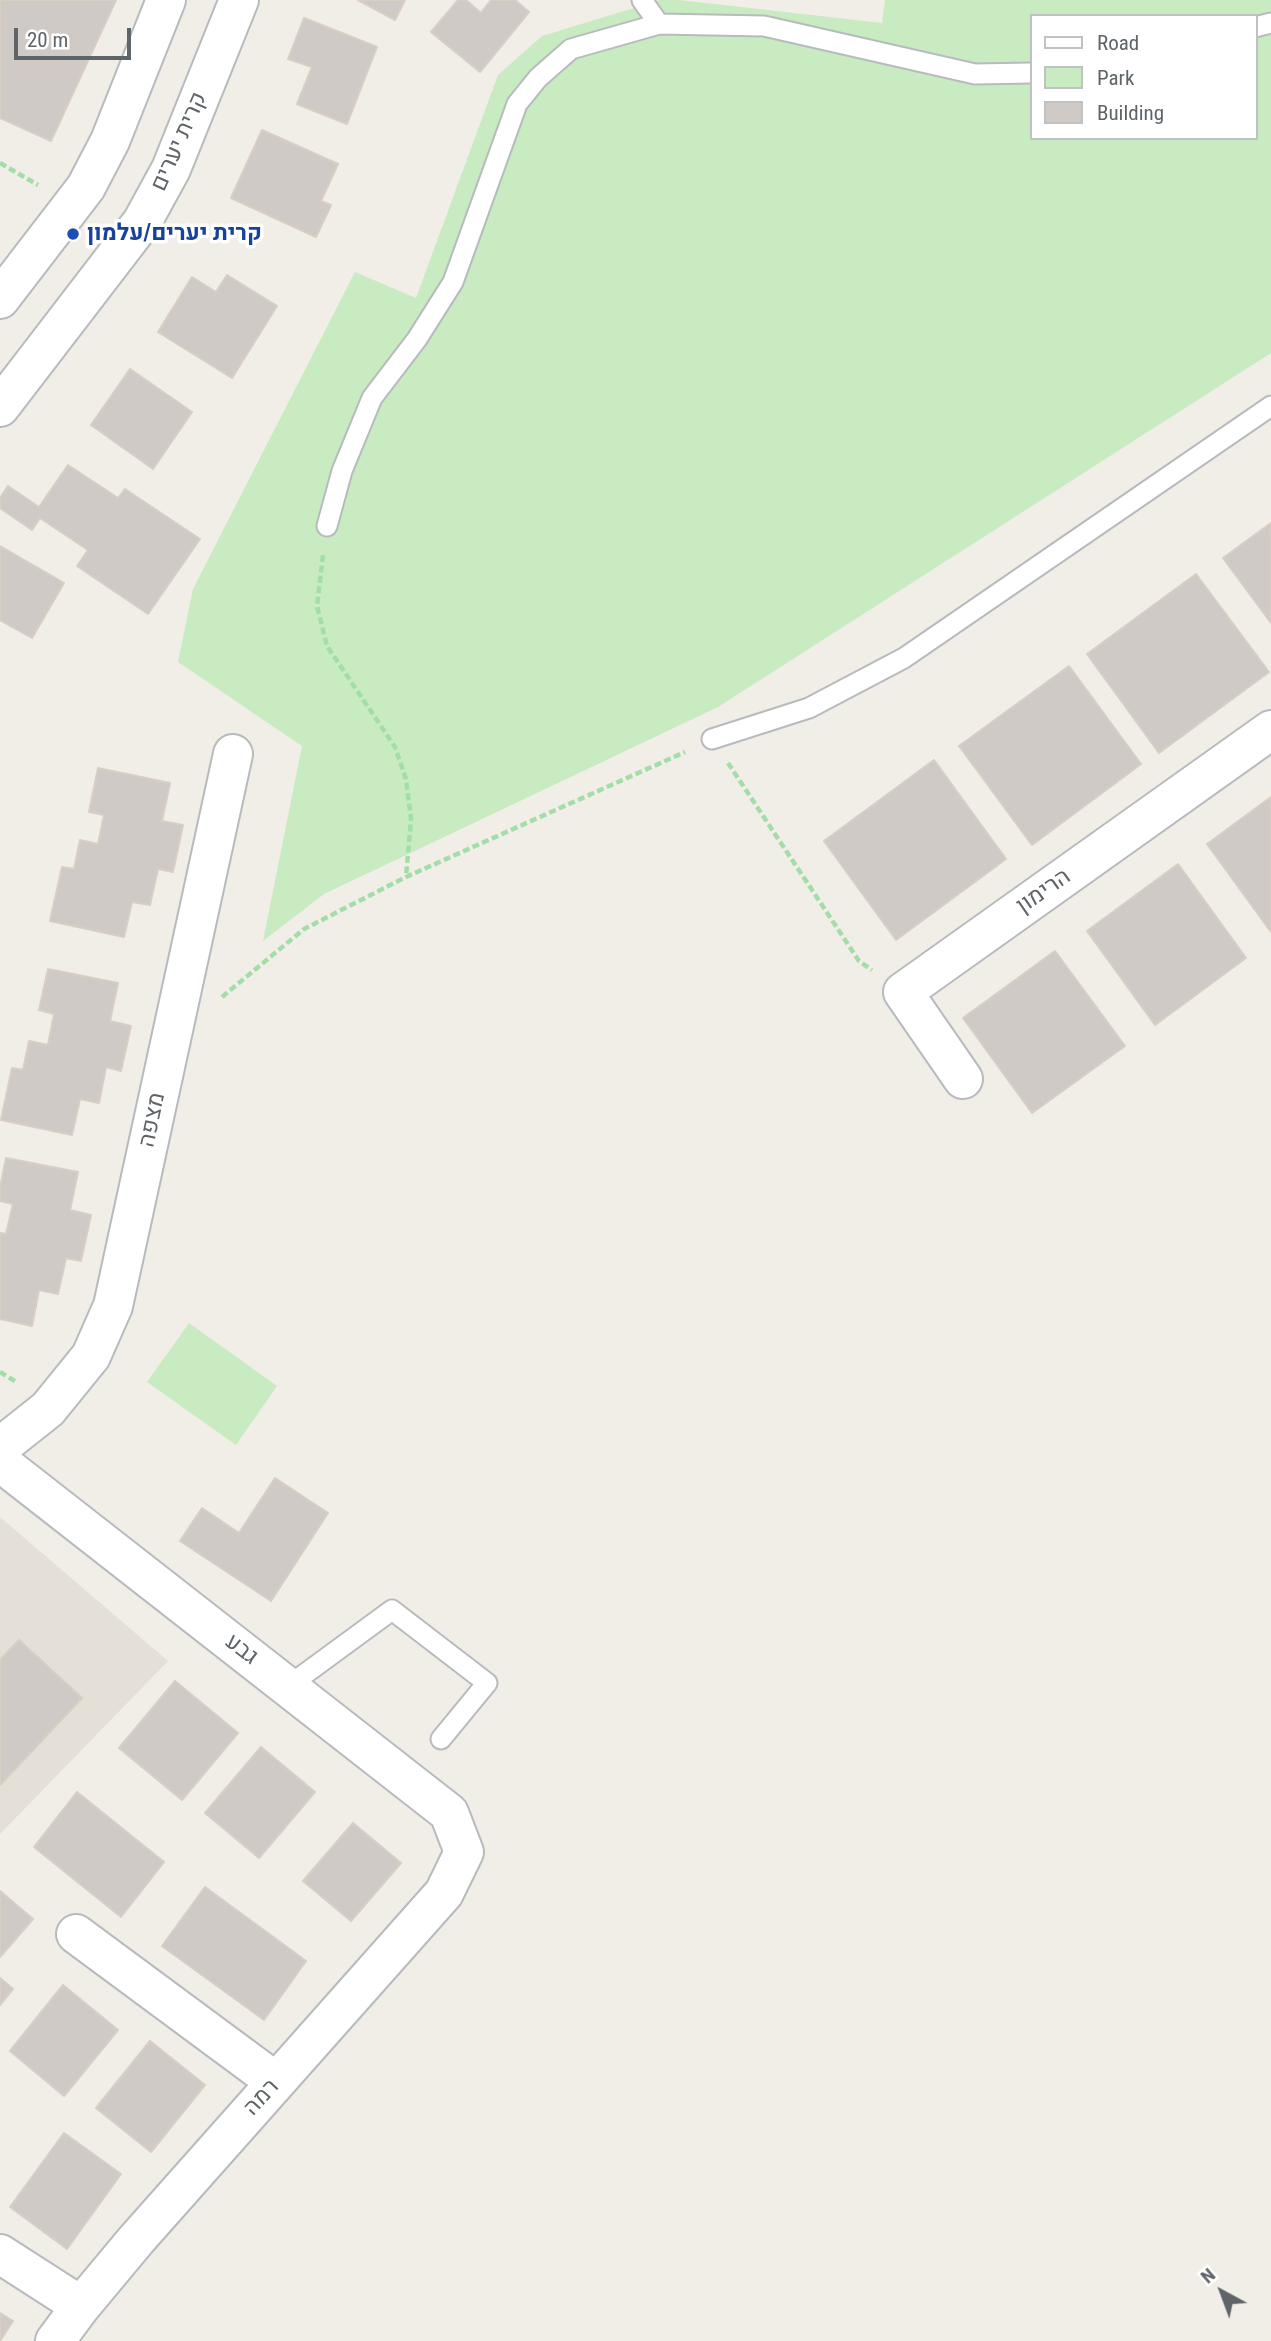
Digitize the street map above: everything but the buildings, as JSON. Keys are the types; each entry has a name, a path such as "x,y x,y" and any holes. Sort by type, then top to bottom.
{"street":[{"path":"0,299 86,187 110,141 166,0"},
{"name":"קרית יערים","path":"0,407 105,274 142,222 171,169 239,0"},
{"name":"הרימון","path":"903,992 1271,730"},
{"name":"מצפה","path":"0,1447 48,1409 91,1356 113,1306 233,754"},
{"path":"903,992 962,1079"},
{"name":"גבע","path":"0,1462 449,1813 464,1852"},
{"name":"רמה","path":"55,2341 136,2240 444,1893 464,1852"},
{"path":"76,1934 276,2082"},
{"path":"0,2254 81,2306"}],"lane":[{"path":"642,0 659,24"},
{"path":"327,526 342,471 372,398 417,339 453,282 517,104 538,78 571,49 659,24 765,26 975,74 1030,73"},
{"path":"712,740 810,708 904,658 1271,406"},
{"path":"287,1687 392,1610 487,1683 441,1739"}],"path":[{"path":"327,526 317,606 327,646 395,747 406,779 411,819 406,877"},
{"path":"218,1000 304,929 406,877 712,740 859,961 903,992"}],"shaded area":[{"path":"0,1517 168,1661 0,1834"}],"green space":[{"path":"660,0 882,23 885,0 1271,0 1271,353 718,707 324,894 263,941 302,746 178,662 193,589 355,272 416,298 498,75 542,36"},
{"path":"189,1323 277,1386 236,1445 147,1382"}],"place":[{"name":"קרית יערים/עלמון","path":"73,234"}]}
